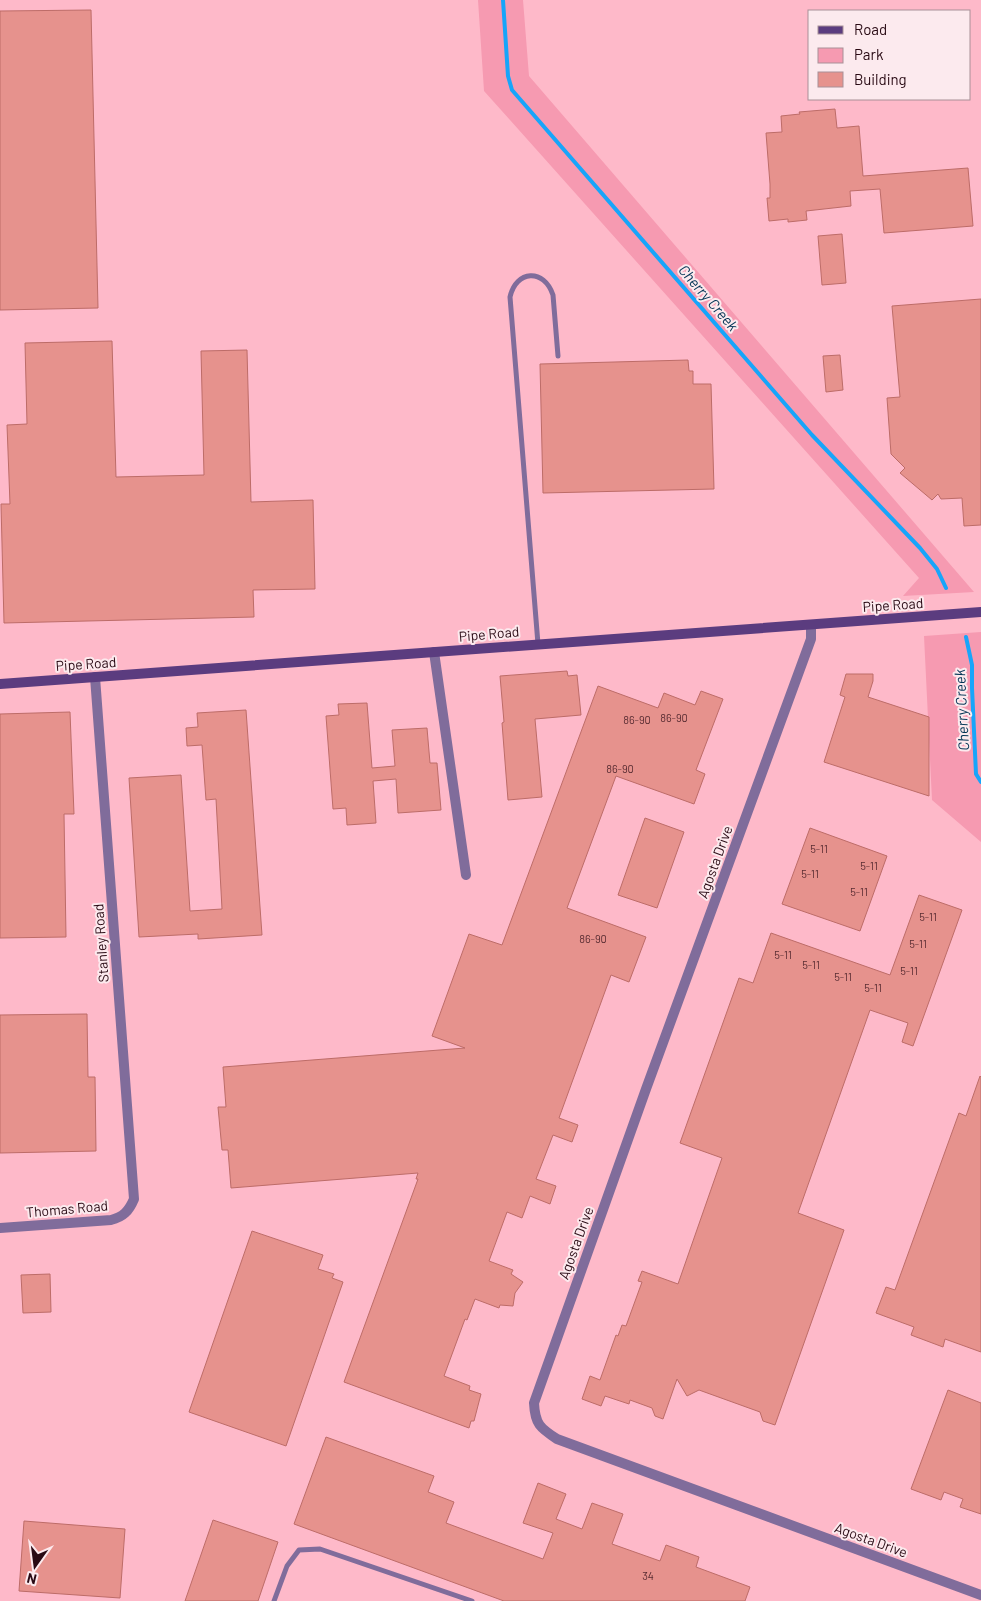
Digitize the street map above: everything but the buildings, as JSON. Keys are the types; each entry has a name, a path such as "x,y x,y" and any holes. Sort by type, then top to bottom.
{"street":[{"name":"Pipe Road","path":"0,684 981,612"},
{"name":"Agosta Drive","path":"811,624 811,639 646,1089 534,1403 535,1418 542,1429 557,1439 981,1594"},
{"path":"434,652 466,875"},
{"name":"Stanley Road","path":"95,676 134,1199 131,1206"},
{"name":"Thomas Road","path":"0,1228 111,1220 126,1213 131,1206"}],"lane":[{"path":"538,644 510,297 518,280 529,275 546,280 551,288 558,356"},
{"path":"274,1601 287,1566 300,1550 320,1549 472,1601"}],"green space":[{"path":"478,0 523,0 529,76 974,592 903,596 919,578 484,91"},
{"path":"981,632 981,842 932,800 924,636"}],"waterway":[{"name":"Cherry Creek","path":"503,0 508,76 512,90 812,435 920,548 937,569 946,588"},
{"name":"Cherry Creek","path":"966,637 972,665 976,774 981,782"}]}
